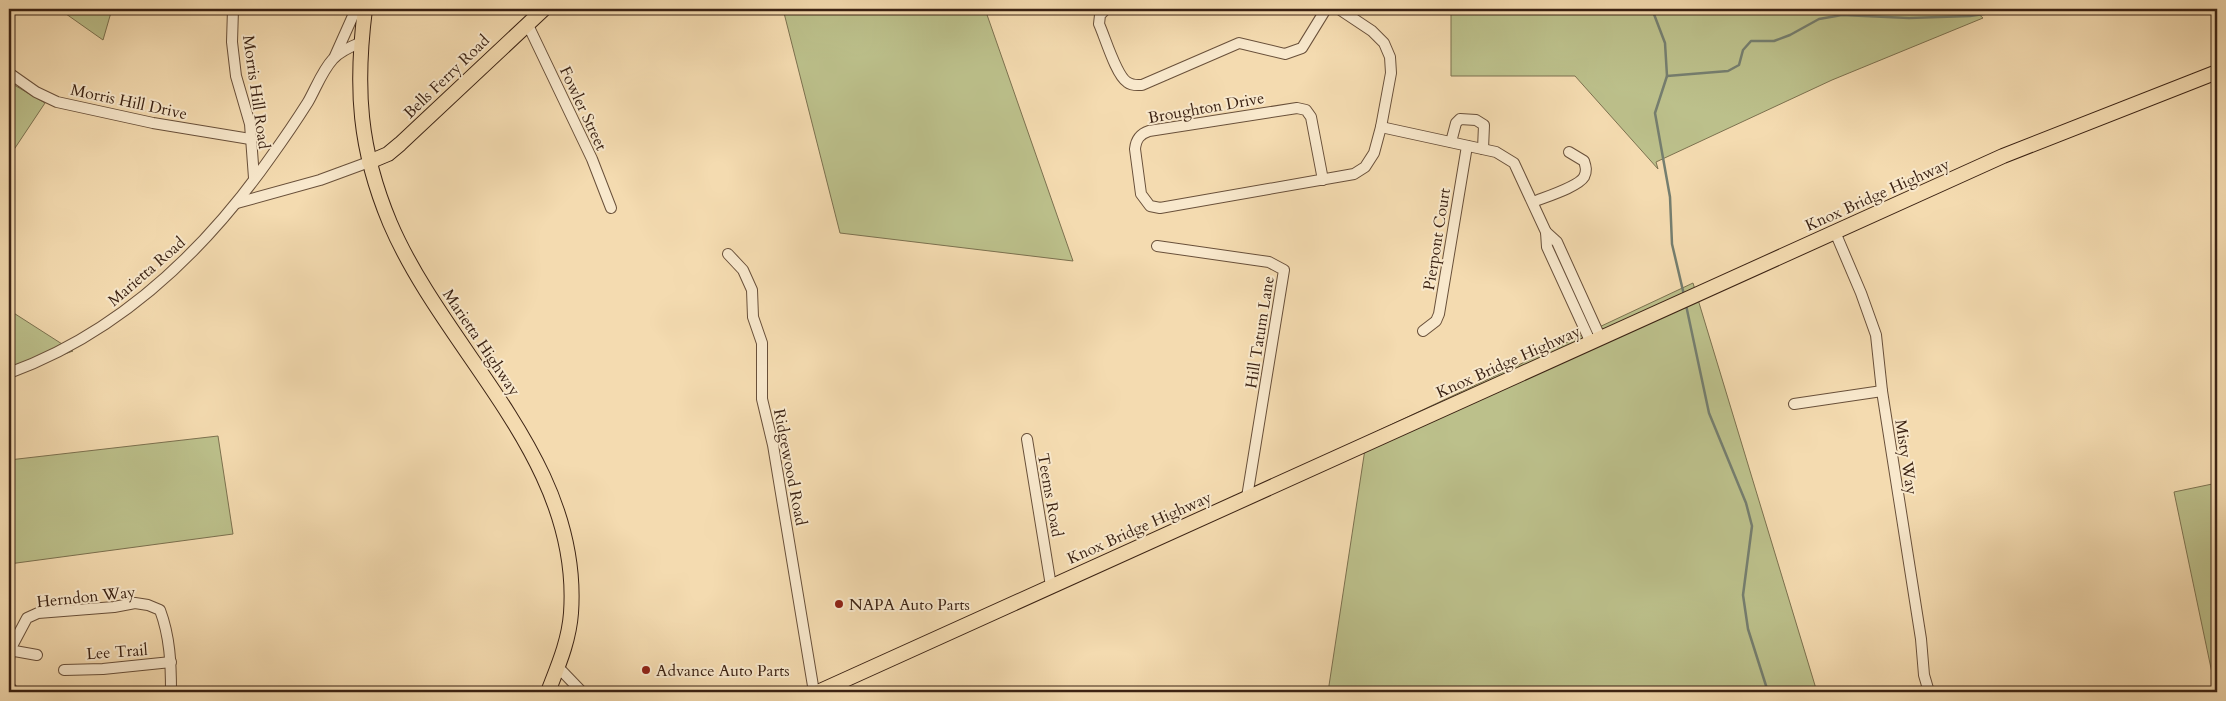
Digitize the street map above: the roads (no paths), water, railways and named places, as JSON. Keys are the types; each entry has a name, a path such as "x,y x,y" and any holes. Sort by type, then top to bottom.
{"main road":[{"name":"Marietta Highway","path":"365,9 360,92 363,130 369,162 391,224 415,273 508,412 528,446 554,500 564,528 568,549 571,594 569,629 558,667 548,692"},
{"name":"Bells Ferry Road","path":"369,162 388,154 400,144 544,9"},
{"name":"Knox Bridge Highway","path":"816,692 2028,145 2217,72"}],"street":[{"name":"Morris Hill Road","path":"233,9 232,42 236,76 250,124 254,178"},
{"name":"Marietta Road","path":"9,373 55,354 82,340 130,309 176,269 238,203 308,102 335,58 356,9"},
{"path":"1106,9 1100,15 1099,24 1120,75 1126,82 1142,85 1239,43 1285,54 1296,52 1302,48 1326,9"},
{"path":"1339,9 1372,30 1384,43 1390,57 1391,73 1381,127 1496,152 1514,163 1546,232 1557,242 1596,341"},
{"name":"Fowler Street","path":"527,23 592,159 611,208"},
{"name":"Marietta Road","path":"335,58 362,42"},
{"name":"Morris Hill Drive","path":"9,73 36,92 57,102 153,123 250,139"},
{"name":"Broughton Drive","path":"1323,180 1311,117 1306,110 1297,108 1149,131 1142,133 1134,148 1141,194 1150,206 1160,208 1323,180 1354,174 1366,167 1374,153 1381,127"},
{"path":"1451,142 1456,123 1460,119 1476,120 1484,125 1483,149"},
{"name":"Pierpont Court","path":"1424,331 1436,320 1439,314 1467,146"},
{"path":"1533,202 1576,184 1583,179 1586,170 1584,161 1569,152"},
{"path":"238,203 320,180 369,162"},
{"name":"Misty Way","path":"1835,232 1861,293 1876,336 1882,391 1921,639 1924,675 1929,692"},
{"name":"Hill Tatum Lane","path":"1157,246 1269,262 1284,270 1247,497"},
{"name":"Ridgewood Road","path":"728,254 743,270 752,290 753,317 762,343 762,399 773,445 816,692"},
{"path":"1794,404 1882,391"},
{"name":"Teems Road","path":"1027,439 1051,586"},
{"name":"Herndon Way","path":"9,654 27,618 38,613 114,607 136,603 160,610 168,630 171,692"},
{"path":"9,654 37,655"},
{"name":"Lee Trail","path":"64,670 171,662"},
{"path":"558,667 582,692"},
{"path":"9,686 14,692"}],"waterway":[{"path":"1652,9 1665,43 1667,76 1655,113 1670,197 1672,244 1684,295"},
{"path":"1667,76 1728,71 1739,65 1743,50 1751,41 1774,41 1790,35 1819,19 1842,15 1909,18 1970,16 2018,9"},
{"path":"1686,305 1709,413 1746,503 1752,526 1743,595 1748,629 1768,692"}],"place":[{"name":"NAPA Auto Parts","path":"839,604"},
{"name":"Advance Auto Parts","path":"646,670"}]}
